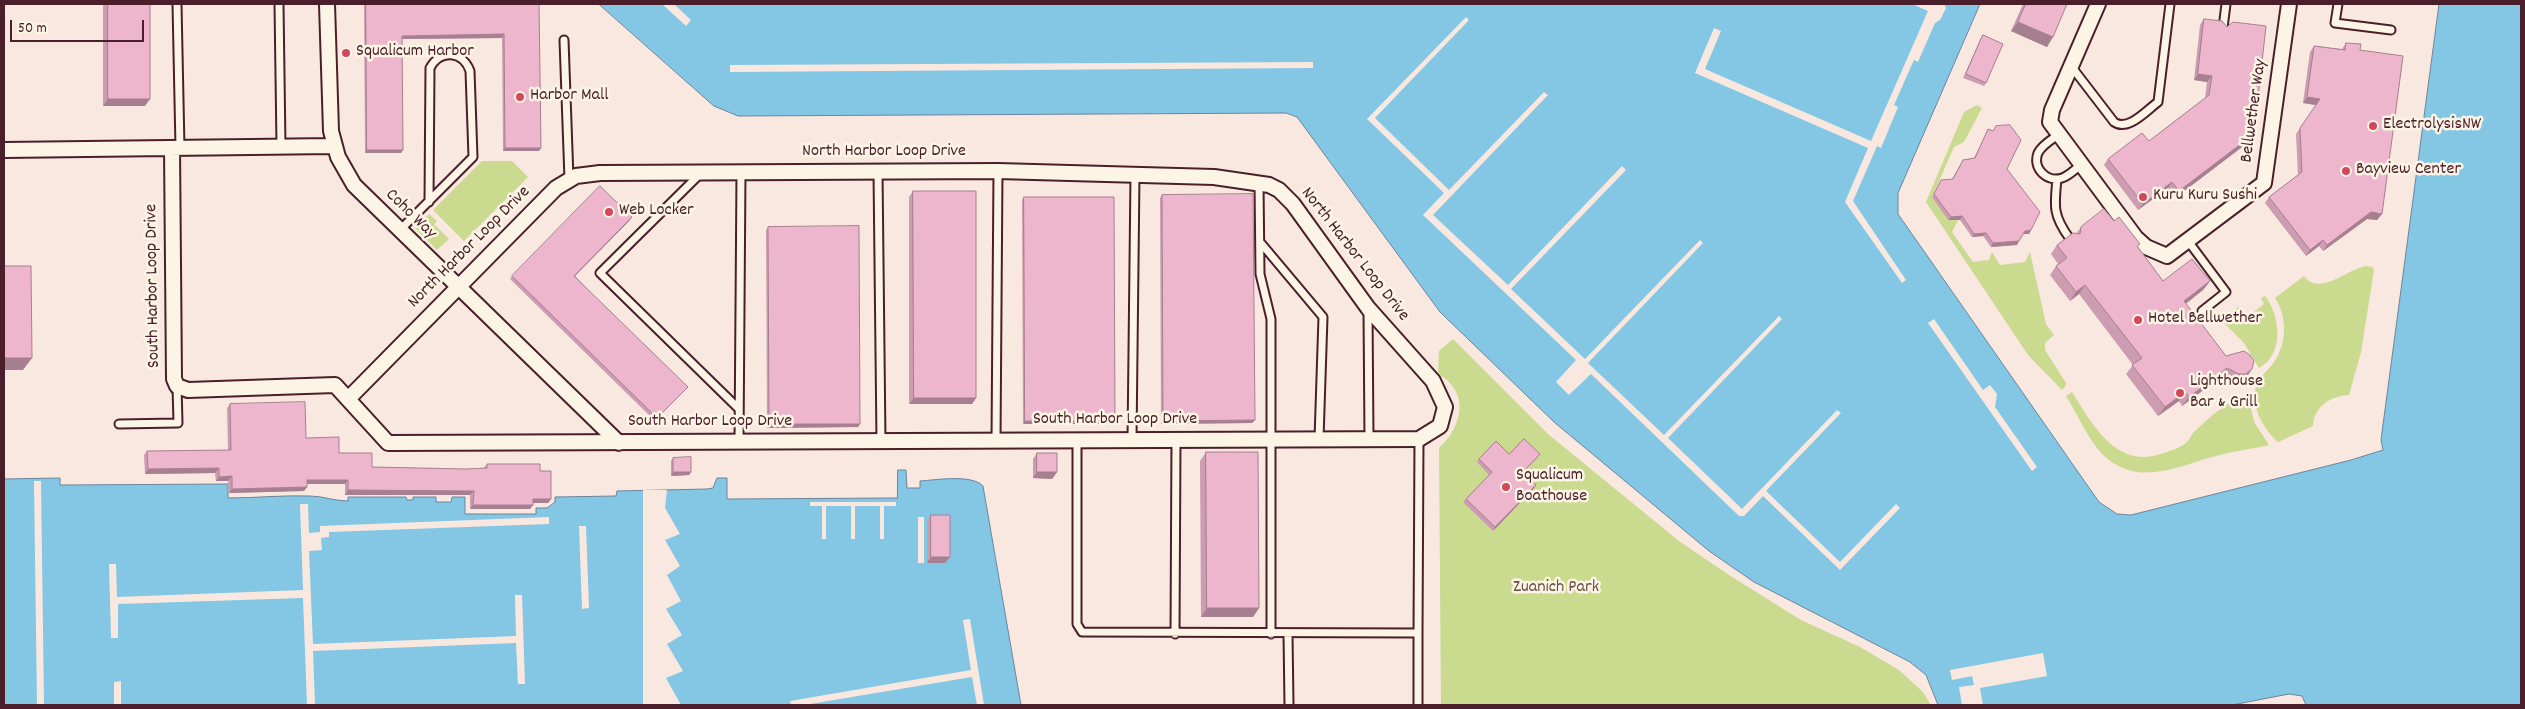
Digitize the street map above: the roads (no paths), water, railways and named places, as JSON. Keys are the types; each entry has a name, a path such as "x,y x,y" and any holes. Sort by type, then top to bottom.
{"street":[{"name":"Coho Way","path":"327,4 330,116 333,146 354,185 399,231 619,442"},
{"name":"Bellwether Way","path":"2098,4 2051,113 2050,122 2141,243 2168,256 2264,183 2289,4"},
{"path":"4,150 333,146"},
{"name":"South Harbor Loop Drive","path":"176,148 174,379 177,386 188,390 335,385 388,443 1418,439"},
{"name":"North Harbor Loop Drive","path":"348,399 556,188 569,179 600,173 998,171 1214,177 1259,182 1279,190 1294,204 1368,308 1423,370 1444,400 1445,414 1440,426 1418,439"}],"lane":[{"path":"176,148 178,4"},
{"path":"279,4 281,146"},
{"path":"2071,66 2114,122 2122,126 2128,124 2158,102 2170,4"},
{"path":"2223,28 2226,4"},
{"path":"2338,4 2335,23 2391,30"},
{"path":"564,40 569,179"},
{"path":"399,231 429,202 473,157 470,71 464,59 451,54 438,57 430,68 429,202"},
{"path":"2058,135 2043,146 2037,157 2039,169 2043,174 2057,179 2066,176 2081,165"},
{"path":"996,440 998,171"},
{"path":"739,442 741,172"},
{"path":"878,172 881,441"},
{"path":"701,173 600,273 739,409"},
{"path":"1132,440 1135,175"},
{"path":"2057,179 2054,202 2057,220 2070,239"},
{"path":"1259,182 1260,274 1271,319 1271,634"},
{"path":"2188,241 2226,292 2202,311"},
{"path":"1260,242 1323,317 1319,439"},
{"path":"1368,308 1368,439"},
{"path":"119,424 178,423 177,386"},
{"path":"1418,439 1418,705"},
{"path":"1077,440 1077,624 1079,630 1085,634 1418,633"},
{"path":"1175,634 1176,440"},
{"path":"1288,634 1289,705"}],"water":[{"path":"599,4 1980,4 1898,193 1898,214 2099,502 2117,514 2131,515 2351,460 2383,450 2381,440 2439,4 2521,4 2521,705 2306,705 2302,696 2289,694 2232,705 1938,705 1926,675 1910,662 1754,582 1709,551 1554,422 1440,312 1297,117 1286,113 738,116 714,106"},
{"path":"898,470 906,470 907,488 920,488 920,481 953,479 971,480 983,486 1021,705 4,705 4,479 60,478 60,485 228,484 228,498 310,496 348,501 348,497 406,497 407,500 413,500 413,497 436,497 436,502 451,502 452,497 465,497 465,514 536,514 536,508 547,508 555,502 555,497 616,496 617,491 707,489 713,488 717,478 727,478 727,499 897,498"}],"place":[{"name":"Squalicum Harbor","path":"346,53"},
{"name":"Harbor Mall","path":"520,97"},
{"name":"ElectrolysisNW","path":"2373,126"},
{"name":"Bayview Center","path":"2346,171"},
{"name":"Kuru Kuru Sushi","path":"2143,197"},
{"name":"Web Locker","path":"609,212"},
{"name":"Hotel Bellwether","path":"2138,320"},
{"name":"Lighthouse Bar & Grill","path":"2180,393"},
{"name":"Squalicum Boathouse","path":"1506,487"}],"park label":[{"name":"Zuanich Park","path":"1556,589"}]}
